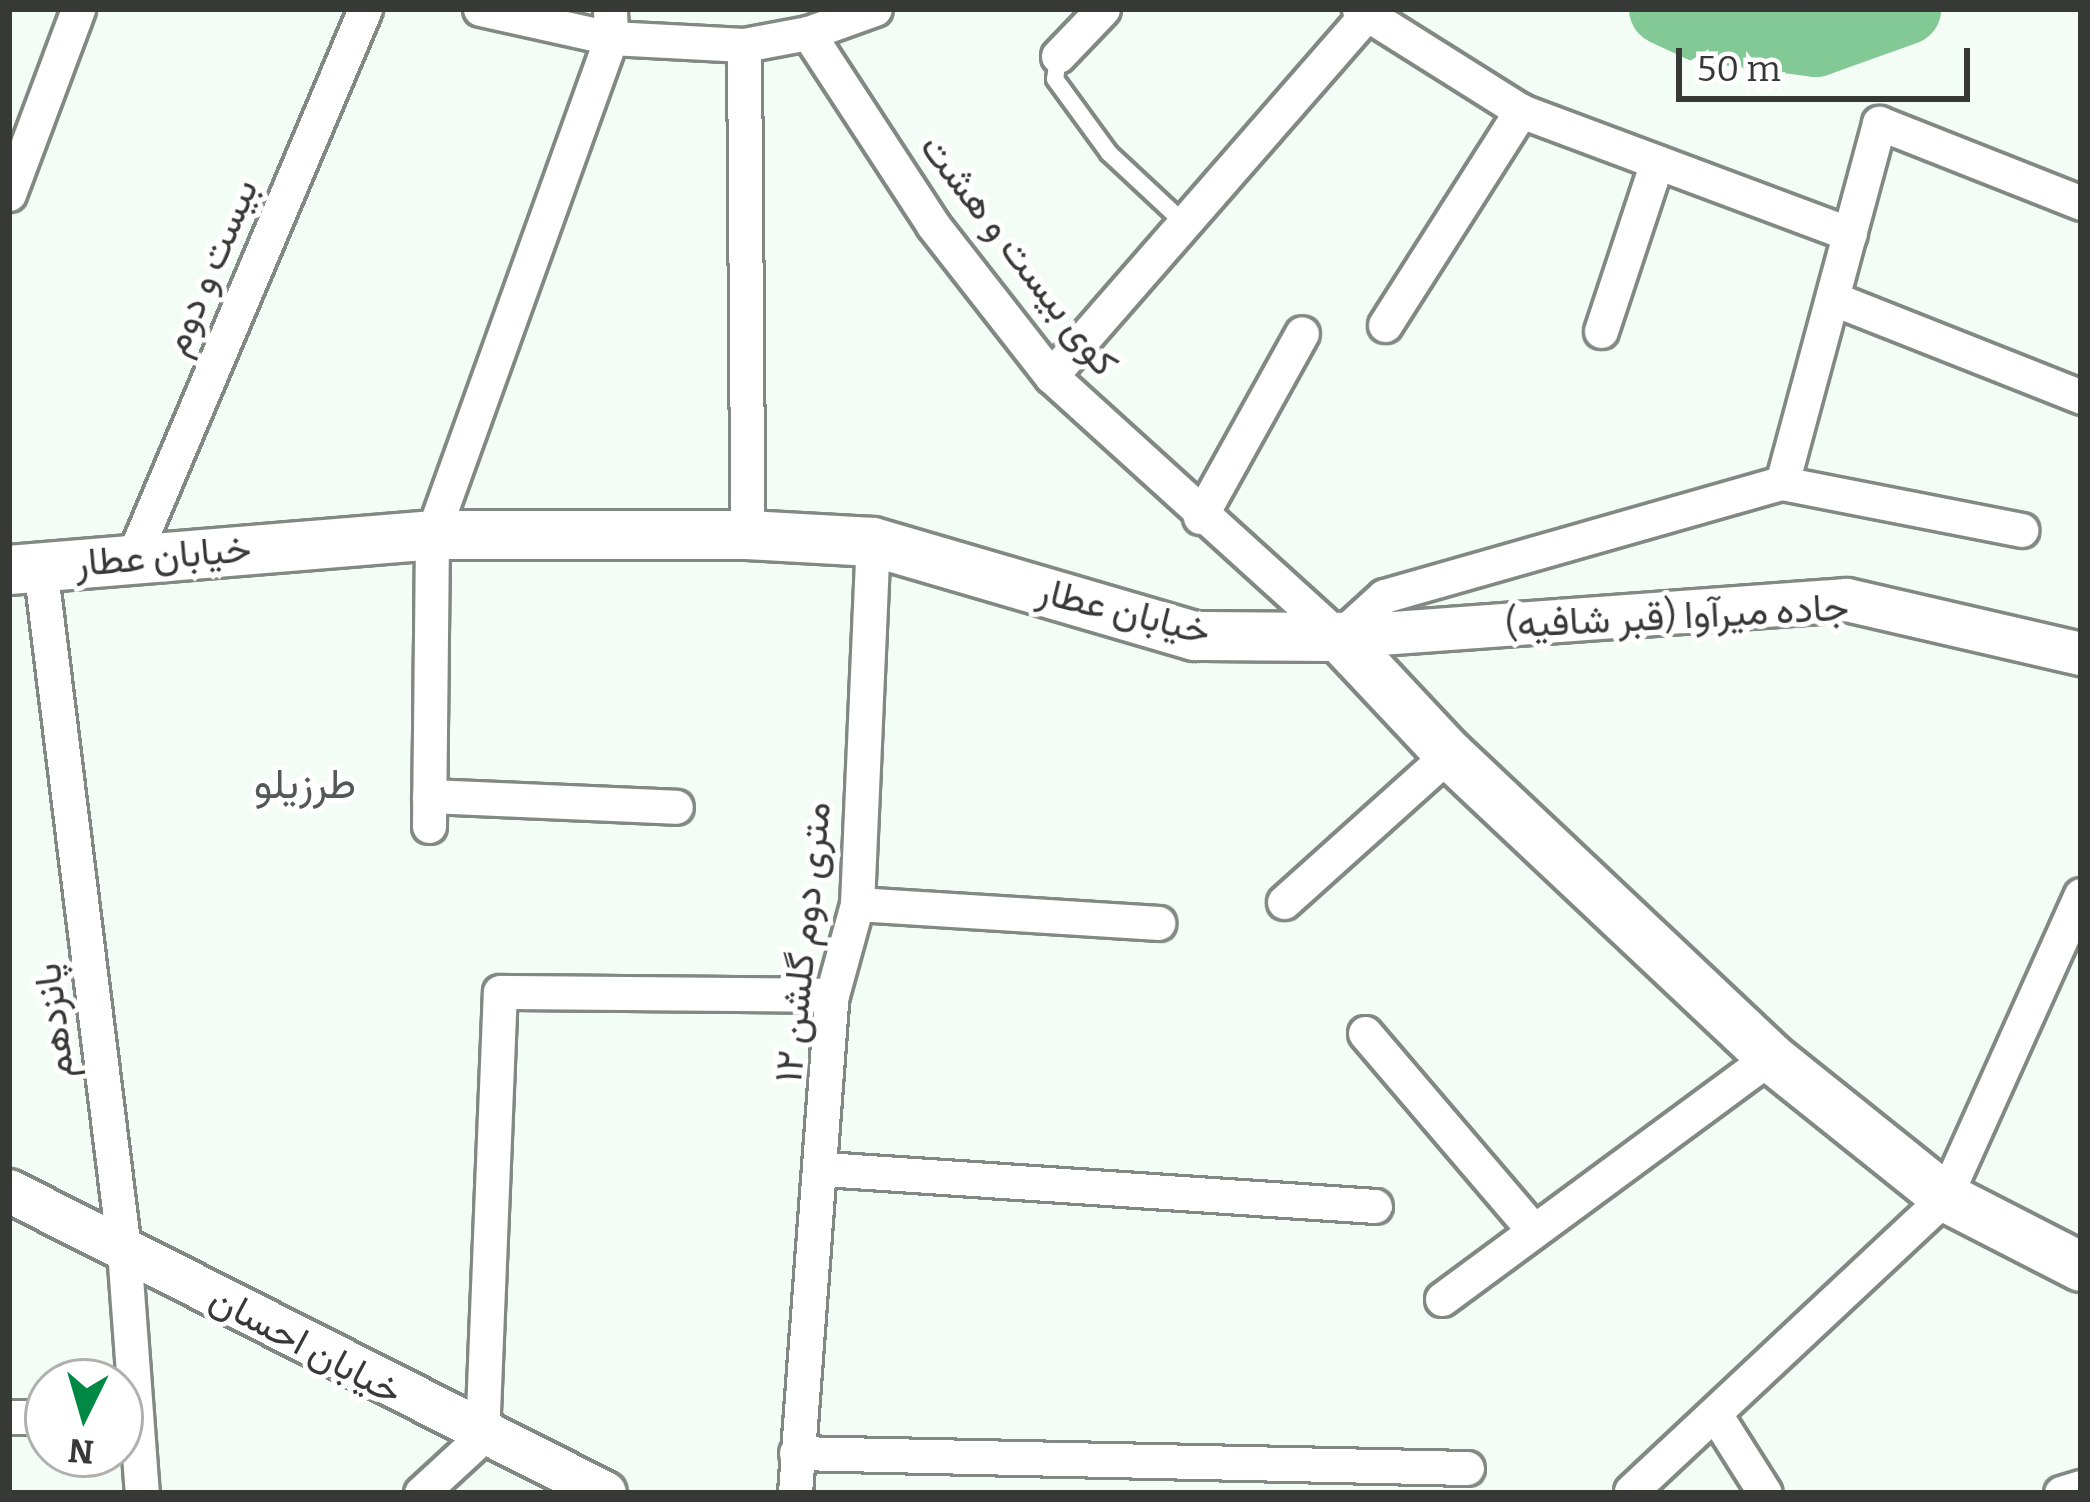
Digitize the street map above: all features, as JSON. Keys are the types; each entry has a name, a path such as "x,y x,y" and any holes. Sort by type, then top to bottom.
{"main road":[{"name":"خیابان عطار","path":"25,568 432,535 747,535 873,542 1195,636 1340,637"},
{"path":"1340,637 1449,754 1770,1057 1945,1197 2081,1267"}],"street":[{"path":"9,194 78,9"},
{"name":"بیست و دوم","path":"133,557 365,9"},
{"path":"480,9 744,44 808,33 874,9"},
{"path":"1058,56 1103,9"},
{"path":"1052,376 1362,12 1522,111 1850,234"},
{"path":"611,23 432,535 429,811 676,807"},
{"name":"کوی بیست و هشت","path":"808,33 933,225 1052,376 1200,517 1340,637"},
{"path":"744,44 747,535"},
{"path":"1385,325 1522,111"},
{"path":"1782,483 1879,123 2081,203"},
{"path":"1601,331 1657,162"},
{"path":"1834,299 2081,397"},
{"path":"1200,517 1302,333"},
{"path":"1340,637 1384,596 1782,483 2021,530"},
{"name":"۱۲ متری دوم گلشن","path":"795,1493 824,1168 832,994 857,904 873,542"},
{"name":"پانزدهم","path":"25,568 124,1250 127,1358"},
{"name":"جاده میرآوا (قبر شافیه)","path":"1340,637 1847,600 2081,654"},
{"path":"1284,902 1449,754"},
{"path":"1631,1491 1945,1197 2081,895"},
{"path":"857,904 1159,923"},
{"path":"422,1493 482,1437 500,992 832,994"},
{"path":"1365,1033 1534,1232"},
{"path":"1442,1299 1770,1057"},
{"path":"824,1168 1375,1206"},
{"name":"خیابان احسان","path":"9,1191 482,1437 605,1493"},
{"path":"1715,1414 1765,1493"},
{"path":"796,1453 1467,1468"},
{"path":"2060,1493 2081,1487"}],"lane":[{"path":"1058,56 1054,79 1095,135 1183,223"}],"waterway":[{"path":"1665,9 1701,26 1816,41 1905,9"}],"district":[{"name":"طرزیلو","path":"305,784"}]}
